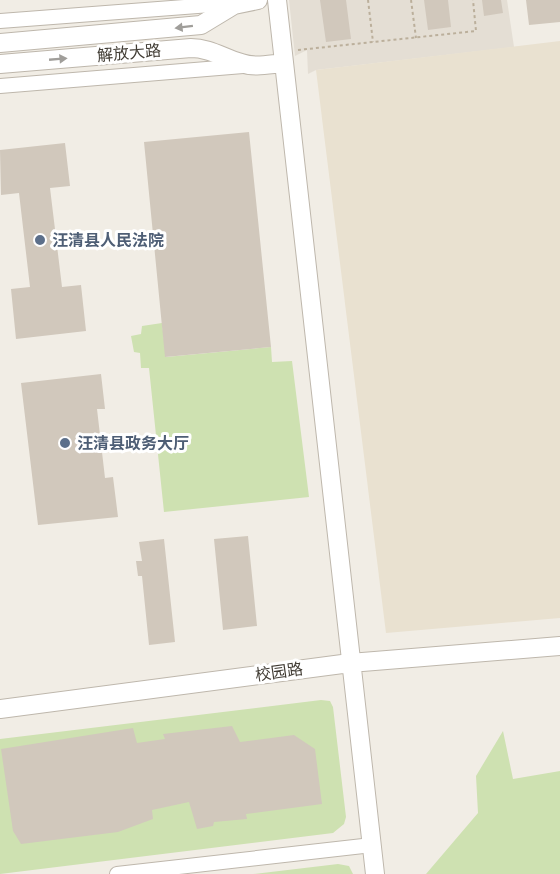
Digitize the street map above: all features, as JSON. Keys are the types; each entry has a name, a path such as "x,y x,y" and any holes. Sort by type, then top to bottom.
{"street":[{"path":"277,0 375,874"},
{"name":"解放大路","path":"0,21 251,1"},
{"name":"解放大路","path":"0,43 201,25 234,5 251,1"},
{"name":"解放大路","path":"0,64 204,48 254,66"},
{"name":"解放大路","path":"0,86 254,66 284,57"},
{"name":"校园路","path":"0,710 350,663 560,646"},
{"path":"117,874 372,845"}],"path":[{"path":"368,0 373,42"},
{"path":"411,0 416,38"},
{"path":"284,57 373,42 476,32 473,0"}],"shaded area":[{"path":"289,0 507,0 514,47 316,70 308,74 307,50 295,56"},
{"path":"560,41 560,618 386,633 316,70"}],"green space":[{"path":"162,323 166,357 271,347 272,362 292,361 309,497 164,512 149,368 141,368 140,353 134,352 131,336 141,334 142,326"},
{"path":"321,700 330,701 333,707 346,817 344,824 333,833 0,874 0,739"},
{"path":"503,731 513,779 560,771 560,874 426,874 478,813 476,776"},
{"path":"338,864 349,866 353,874 253,874"}],"building":[{"path":"320,0 346,0 351,39 326,42"},
{"path":"424,0 448,0 451,27 428,30"},
{"path":"482,0 501,0 503,13 484,16"},
{"path":"526,0 560,0 560,22 529,25"},
{"path":"249,132 271,347 165,357 144,142"},
{"name":"汪清县人民法院","path":"65,143 70,186 50,188 62,287 81,285 86,331 16,339 11,289 30,287 19,193 1,195 0,150"},
{"name":"汪清县政务大厅","path":"101,374 105,409 97,409 105,478 113,477 118,517 38,525 21,383"},
{"path":"248,536 257,626 223,630 214,539"},
{"path":"164,539 175,642 149,645 142,576 138,576 136,561 142,561 139,542"},
{"path":"232,726 240,742 294,735 315,749 322,804 246,814 247,819 214,822 213,826 197,829 189,802 152,810 153,819 118,832 21,844 13,831 1,749 133,728 137,743 165,739 163,734"}],"place":[{"name":"汪清县人民法院","path":"40,240"},
{"name":"汪清县政务大厅","path":"65,443"}]}
